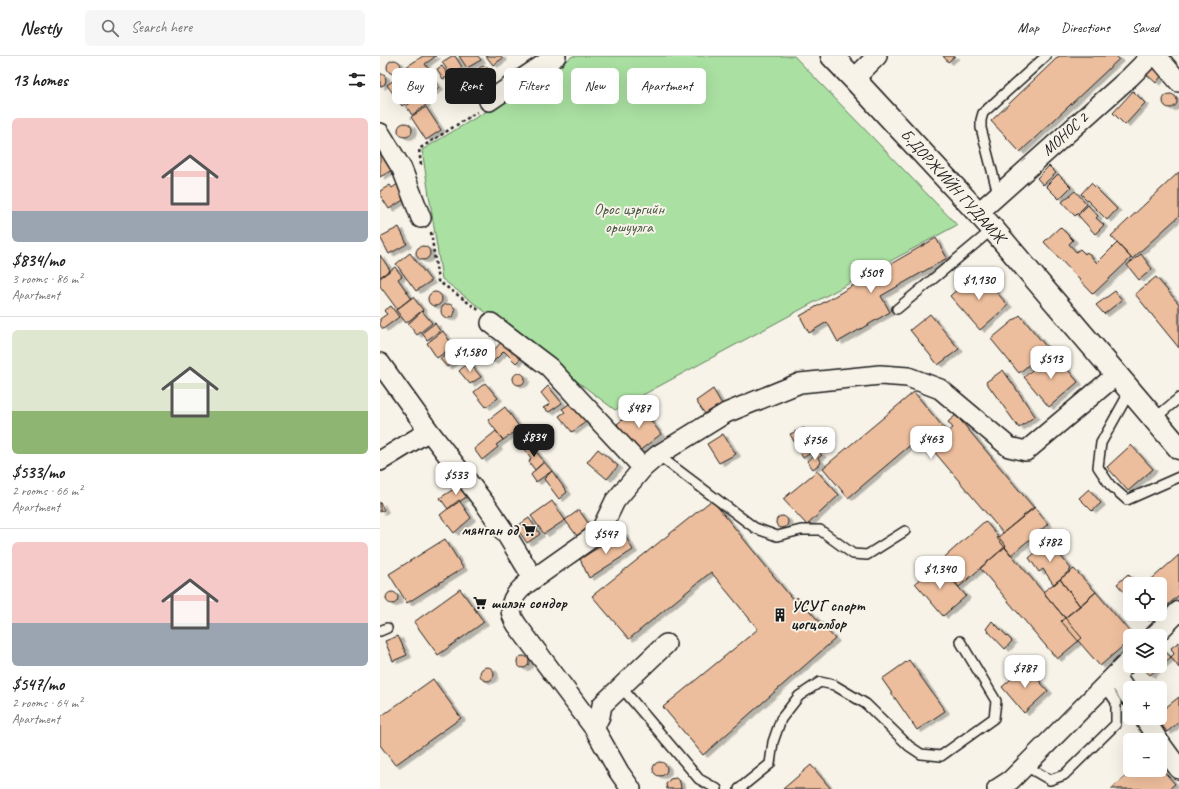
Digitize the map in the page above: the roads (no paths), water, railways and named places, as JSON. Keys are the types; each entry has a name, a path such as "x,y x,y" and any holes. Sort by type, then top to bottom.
{"main road":[{"name":"Б.ДОРЖИЙН ГУДАМЖ","path":"832,56 978,212 1179,448"}],"street":[{"path":"496,96 556,56"},
{"path":"854,79 877,56"},
{"name":"МОНОС 2","path":"978,212 1130,77 1151,56"},
{"path":"1158,56 1179,82"},
{"path":"380,133 402,169 426,223"},
{"path":"491,323 549,367 643,468"},
{"path":"380,362 429,431 486,505 533,578"},
{"path":"631,789 619,772 594,728 520,630 512,617 511,607 513,598 518,591 533,578 600,532 615,501 643,468 658,455 726,413 800,383 880,375 908,377 940,389 1009,447 1026,451 1123,383"},
{"path":"380,461 429,431"},
{"path":"1161,629 1179,611"},
{"path":"594,728 600,716 602,705 666,644"},
{"path":"996,789 1011,780 1026,766 1123,667"},
{"path":"1110,680 1123,692"},
{"path":"1167,754 1179,769"}],"lane":[{"path":"998,194 981,128 983,113 1046,56"},
{"path":"897,309 993,229"},
{"path":"1123,383 1101,443 1098,467 1110,485 1127,500 1179,477"},
{"path":"1154,419 1179,398"},
{"path":"658,455 755,528 777,536 801,530 820,530 853,554 867,555 905,531"},
{"path":"739,789 770,764 773,742 781,719 799,696 820,682 834,685 866,704 909,746 921,754 941,756 994,718 996,701 960,641"},
{"path":"1026,766 1050,780 1064,775 1116,724 1116,702 1110,680"},
{"path":"621,687 699,778 717,789"}],"place":[{"name":"мянган од","path":"529,530"},
{"name":"шилэн сондор","path":"480,603"},
{"name":"УСУГ спорт цогцолбор","path":"780,615"}],"park label":[{"name":"Орос цэргийн оршуулга","path":"629,218"}]}
